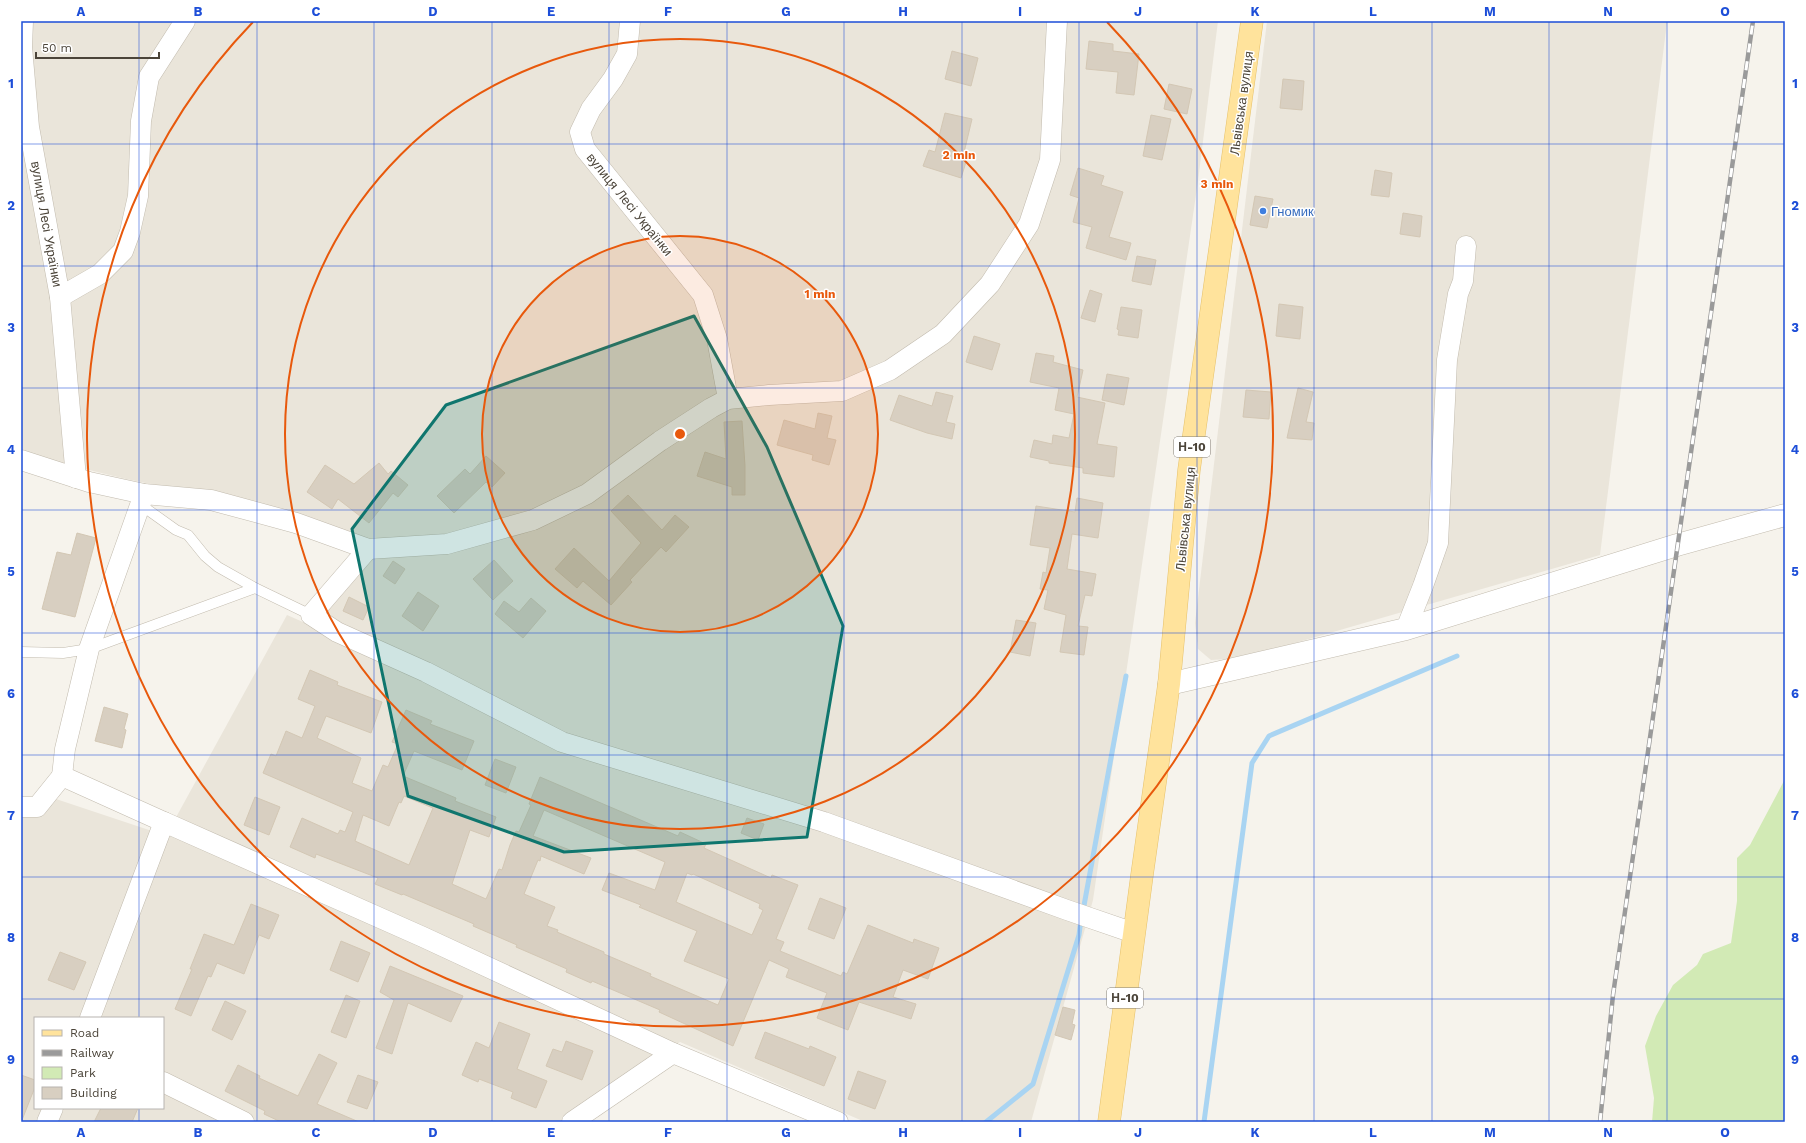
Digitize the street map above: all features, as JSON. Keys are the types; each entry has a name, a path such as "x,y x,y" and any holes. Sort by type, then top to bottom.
{"main road":[{"name":"Львівська вулиця","path":"1134,933 1169,684 1189,470 1252,21"},
{"name":"Н-10","path":"1109,1122 1134,933"}],"street":[{"name":"вулиця Лесі Українки","path":"23,21 22,47 29,127 60,297 100,274 123,251 130,232 138,196 141,121 149,77 185,21"},
{"name":"вулиця Лесі Українки","path":"630,21 627,54 613,79 592,109 580,132 584,149 704,295 718,339 728,399"},
{"path":"21,460 142,499 211,500 296,523 368,549 446,544 533,520 587,494 660,441 711,408 728,399 842,391 890,370 943,334 990,284 1029,224 1050,160 1056,21"},
{"path":"1406,629 1438,543 1447,360 1458,294 1463,280 1466,246"},
{"path":"60,297 76,478"},
{"path":"21,807 37,807 62,776 65,749 89,649 142,499"},
{"path":"1169,684 1406,629 1677,545 1785,515"},
{"path":"368,549 311,615 337,632 426,672 562,742 824,822 1066,910 1134,933"},
{"path":"62,776 423,936 673,1053 838,1122"},
{"path":"90,1017 164,822"},
{"path":"572,1122 673,1053"},
{"path":"164,1082 244,1122"},
{"path":"47,1122 53,1109"}],"lane":[{"path":"142,499 176,530 188,535 206,556 218,567 255,588 311,615"},
{"path":"21,652 63,653 89,649 255,588"}],"highlighted area":[{"path":"694,316 767,447 843,626 807,837 564,852 408,796 352,529 446,405"}],"shaded area":[{"path":"21,21 1218,21 1198,181 1093,900 1031,1122 865,1122 680,1042 566,1122 21,1122 21,805 56,799 152,831 174,821 287,615 303,622 365,538 304,515 126,479 61,463 21,450"},
{"path":"1267,21 1667,22 1600,555 1243,658 1211,660 1198,649 1195,623"}],"green space":[{"path":"1785,779 1785,1122 1652,1122 1654,1098 1645,1046 1656,1016 1673,985 1697,965 1703,954 1731,943 1737,901 1737,858 1750,845"}],"building":[{"path":"1089,41 1113,44 1113,51 1139,54 1134,95 1116,93 1118,72 1086,69"},
{"path":"952,51 978,58 971,86 945,79"},
{"path":"1283,79 1304,81 1302,110 1280,108"},
{"path":"1169,84 1192,89 1187,114 1164,109"},
{"path":"945,113 972,119 962,161 966,162 961,178 923,166 929,150 935,152"},
{"path":"1151,115 1171,119 1162,160 1143,156"},
{"path":"1078,168 1104,176 1101,185 1123,192 1109,237 1131,243 1126,260 1086,248 1092,227 1073,222 1079,198 1070,195"},
{"path":"1375,170 1392,173 1389,197 1371,195"},
{"path":"1255,196 1273,199 1267,228 1250,225"},
{"path":"1403,213 1422,216 1420,237 1400,234"},
{"path":"1137,256 1156,260 1151,285 1132,281"},
{"path":"1090,290 1102,294 1095,322 1081,318"},
{"path":"1279,304 1303,307 1300,339 1276,336"},
{"path":"1121,307 1142,310 1138,338 1118,335 1119,330 1117,329"},
{"path":"974,336 1000,344 992,370 966,362"},
{"path":"1036,353 1054,356 1053,362 1083,370 1077,397 1105,403 1097,444 1117,447 1114,477 1083,473 1083,468 1049,463 1049,461 1030,457 1034,440 1052,444 1053,435 1069,438 1074,414 1055,410 1059,388 1030,382"},
{"path":"1107,374 1129,378 1124,405 1102,400"},
{"path":"1298,388 1313,392 1306,422 1314,423 1312,440 1287,438"},
{"path":"1246,390 1271,392 1269,419 1243,417"},
{"path":"936,392 953,396 946,422 955,424 952,439 927,433 890,420 899,395 932,406"},
{"path":"818,413 832,416 827,438 836,440 829,465 812,460 813,455 777,445 784,420 815,429"},
{"path":"742,421 745,495 732,495 732,487 697,476 705,452 726,459 724,422"},
{"path":"486,456 505,473 492,487 486,482 454,513 437,496 465,469 470,474"},
{"path":"379,463 388,474 391,471 408,485 398,497 393,493 369,523 338,499 332,509 307,492 325,465 354,484"},
{"path":"628,495 662,530 675,515 689,527 666,552 661,547 630,580 632,582 611,605 583,581 577,588 555,569 574,548 609,581 641,543 611,511"},
{"path":"1077,498 1103,503 1098,538 1072,534 1067,569 1096,574 1092,596 1085,595 1078,626 1088,627 1084,655 1060,652 1066,615 1044,609 1048,590 1040,589 1043,572 1046,573 1050,548 1030,545 1036,506 1075,512"},
{"path":"77,533 96,538 75,617 42,609 57,552 71,555"},
{"path":"494,560 513,581 493,600 473,579"},
{"path":"393,561 405,569 395,584 383,576"},
{"path":"418,592 439,606 423,631 402,616"},
{"path":"349,597 369,607 363,620 343,611"},
{"path":"531,598 546,611 523,638 495,614 504,601 519,612"},
{"path":"1016,620 1036,623 1030,656 1010,652"},
{"path":"310,670 338,682 337,685 382,702 371,733 326,716 317,738 361,758 352,783 372,791 383,765 388,767 398,744 392,742 406,710 432,721 430,724 474,741 462,770 414,751 403,776 456,798 455,801 496,817 489,837 470,830 452,884 486,899 499,869 502,870 516,831 519,832 531,805 529,804 540,777 678,836 680,832 706,844 704,848 771,878 772,875 798,885 776,939 784,942 780,951 841,976 843,972 847,974 868,925 913,943 914,939 939,948 928,979 903,970 893,997 916,1004 911,1019 859,1002 848,1030 817,1018 827,993 786,977 789,969 769,960 733,1046 659,1012 660,1010 592,981 591,983 566,972 567,969 516,947 517,945 473,926 474,924 403,894 402,895 375,884 378,878 316,854 315,858 290,847 302,818 338,834 340,830 345,832 353,812 263,773 271,754 276,756 286,731 302,738 315,706 298,699","holes":["404,796 433,808 409,865 355,841 363,815 389,826 399,802 401,803","544,810 665,862 655,890 609,873 602,890 641,905 639,907 697,931 684,961 729,979 718,1005 650,976 651,974 604,954 604,952 557,932 558,930 547,926 555,907 524,894 538,860 540,861 541,856 584,874 591,858 533,836","687,873 693,874 760,904 759,908 763,910 752,935 676,902"]},
{"path":"104,707 128,714 124,729 126,730 122,748 95,741"},
{"path":"495,759 516,767 506,793 485,785"},
{"path":"255,797 280,807 269,835 244,825"},
{"path":"747,818 764,824 758,840 741,833"},
{"path":"820,898 846,908 834,939 808,929"},
{"path":"251,904 279,915 269,939 259,935 244,974 217,963 211,977 208,976 191,1016 175,1009 192,969 190,969 204,934 234,945"},
{"path":"341,941 370,953 358,982 330,970"},
{"path":"60,952 86,962 74,990 48,980"},
{"path":"390,966 463,996 451,1022 408,1003 392,1054 376,1048 394,1000 380,992"},
{"path":"346,995 360,1001 346,1038 331,1032"},
{"path":"225,1001 246,1011 232,1040 212,1030"},
{"path":"1063,1007 1075,1010 1072,1024 1075,1025 1071,1040 1055,1035"},
{"path":"499,1022 530,1034 517,1069 547,1081 536,1108 511,1098 513,1092 479,1079 478,1082 462,1075 476,1042 489,1048"},
{"path":"765,1032 809,1049 810,1046 836,1057 824,1086 755,1058"},
{"path":"566,1041 593,1051 582,1080 546,1066 553,1049 562,1052"},
{"path":"319,1054 337,1063 317,1104 359,1122 281,1122 264,1114 265,1111 225,1091 238,1065 260,1076 259,1078 298,1096"},
{"path":"858,1071 886,1081 875,1109 848,1099"},
{"path":"21,1075 34,1080 34,1090 22,1120"},
{"path":"358,1075 378,1082 367,1109 347,1102"},
{"path":"100,1109 138,1109 132,1122 94,1122"}],"waterway":[{"path":"1204,1122 1252,763 1269,736 1457,656"},
{"path":"1083,911 1126,676"},
{"path":"986,1122 1033,1084 1079,935 1081,919"}],"railway":[{"path":"1600,1122 1613,995 1753,21"}],"place":[{"name":"Гномик","path":"1263,211"}]}
